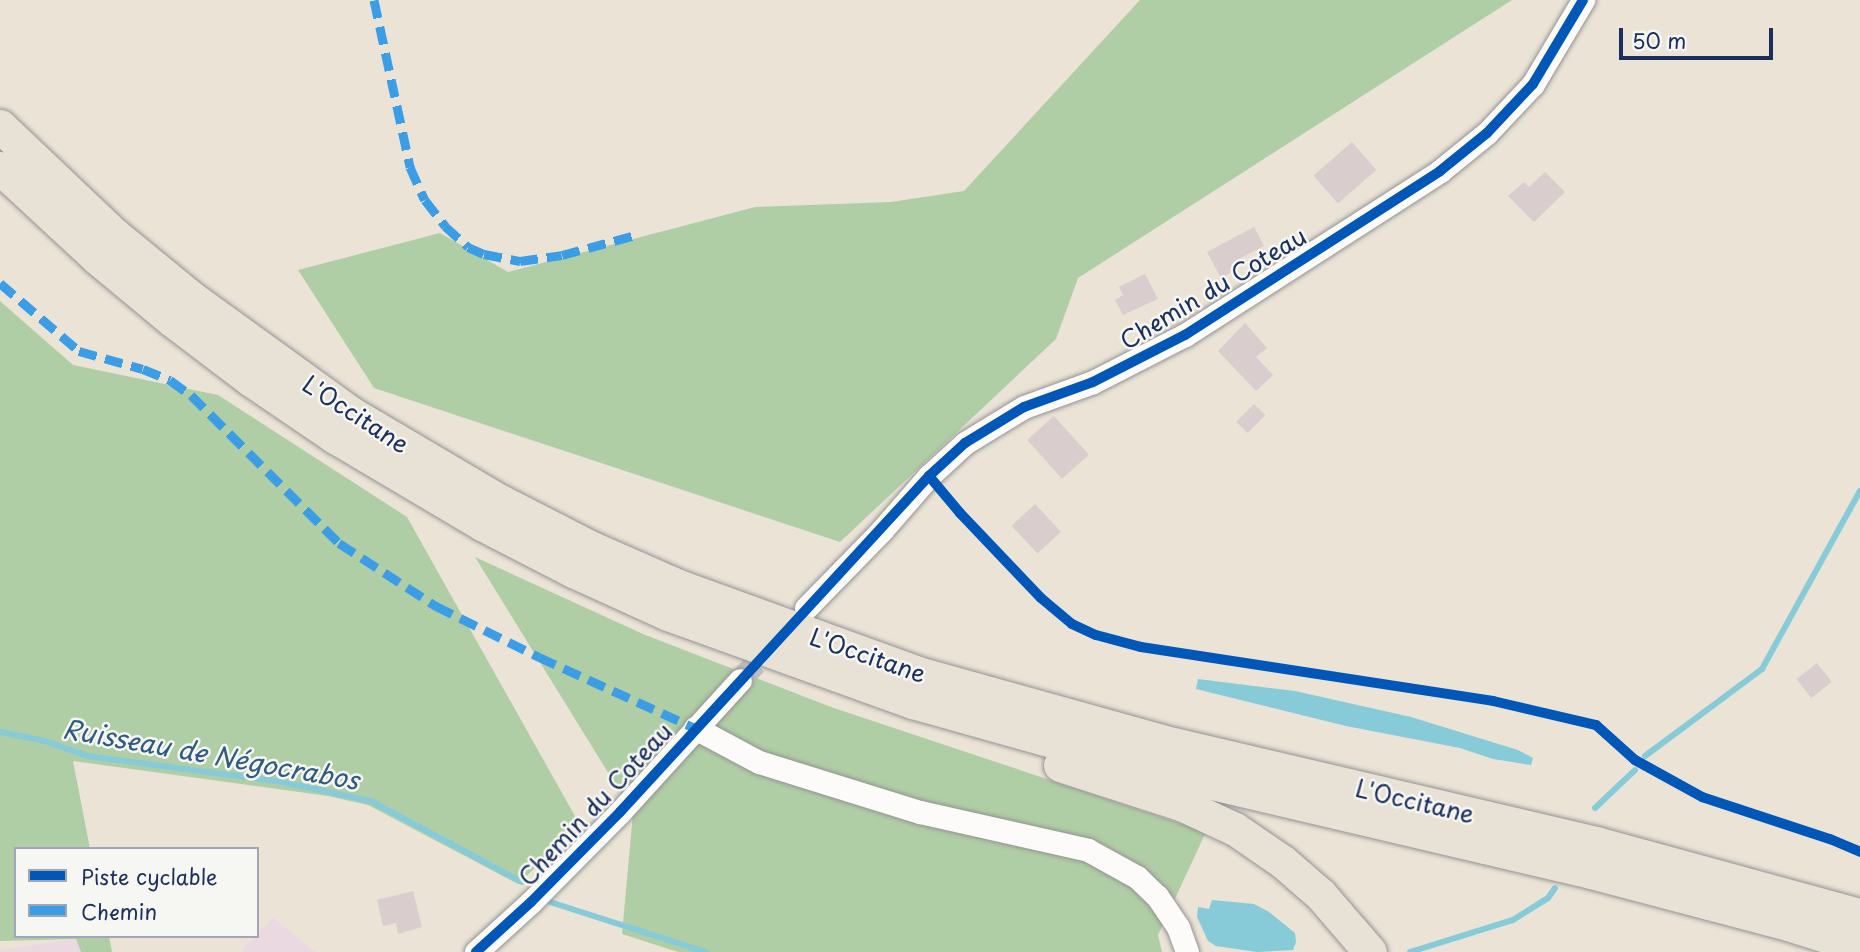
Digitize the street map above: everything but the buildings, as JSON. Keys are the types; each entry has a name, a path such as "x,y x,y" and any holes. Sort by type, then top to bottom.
{"highway":[{"name":"L'Occitane","path":"0,126 115,235 153,267 270,357 351,413 500,501 590,547 681,587 918,673 1148,737 1596,843 1860,913"},
{"name":"L'Occitane","path":"0,168 96,257 172,320 251,380 408,483 573,571 668,614 913,702 1152,769 1591,872 1788,924 1860,947"},
{"path":"913,702 1071,769 1183,805 1235,830 1283,862 1321,895 1370,952"}],"street":[{"name":"Chemin du Coteau","path":"806,608 929,476 965,443 1024,407 1093,382 1185,335 1440,171 1487,133 1533,84 1583,0"},
{"name":"Chemin du Coteau","path":"476,952 531,902 620,812 740,680"},
{"path":"695,728 759,762 784,770 920,812 1088,850 1137,877 1157,896 1178,927 1187,952"}],"shaded area":[{"path":"273,918 316,952 243,952 253,938 259,938 259,932"},
{"path":"76,939 81,952 0,952 0,950"}],"green space":[{"path":"1140,0 1512,0 1078,278 1056,339 840,542 374,388 298,270 440,233 508,272 755,207 891,202 964,191"},
{"path":"0,301 73,365 218,395 407,517 580,825 518,884 368,805 328,796 73,761 90,847 14,847 14,938 109,938 112,952 81,952 76,939 0,941"},
{"path":"475,557 643,634 831,707 1206,832 1158,935 1162,952 678,952 622,934 633,813"}],"water":[{"path":"1198,679 1295,691 1411,717 1518,750 1533,758 1531,765 1493,759 1460,748 1346,726 1196,689"},
{"path":"1212,900 1254,904 1269,912 1295,933 1293,950 1257,952 1216,946 1208,941 1197,917 1198,907 1209,909"}],"waterway":[{"name":"Ruisseau de Négocrabos","path":"1645,756 1762,669 1860,491"},
{"name":"Ruisseau de Négocrabos","path":"0,732 45,741 87,756 282,782 371,801 522,882"},
{"name":"Ruisseau de Négocrabos","path":"1595,808 1635,770"},
{"name":"Ruisseau de Négocrabos","path":"1410,952 1513,920 1548,898 1555,888"},
{"name":"Ruisseau de Négocrabos","path":"550,902 706,952"}],"tunnel":[{"path":"740,680 776,641"}],"marked path":[{"path":"374,0 410,167 425,200 445,226 468,247 484,254 520,261 562,255 632,236"},
{"path":"0,283 79,351 143,369 170,380 191,395 339,543 436,606 539,657 695,728"}],"cycle path":[{"path":"476,952 531,902 620,812 929,476 965,443 1024,407 1093,382 1185,335 1440,171 1487,133 1533,84 1583,0"},
{"path":"929,476 960,513 1041,598 1072,624 1096,635 1141,647 1493,701 1596,725 1635,760 1702,797 1830,839 1860,852"}]}
